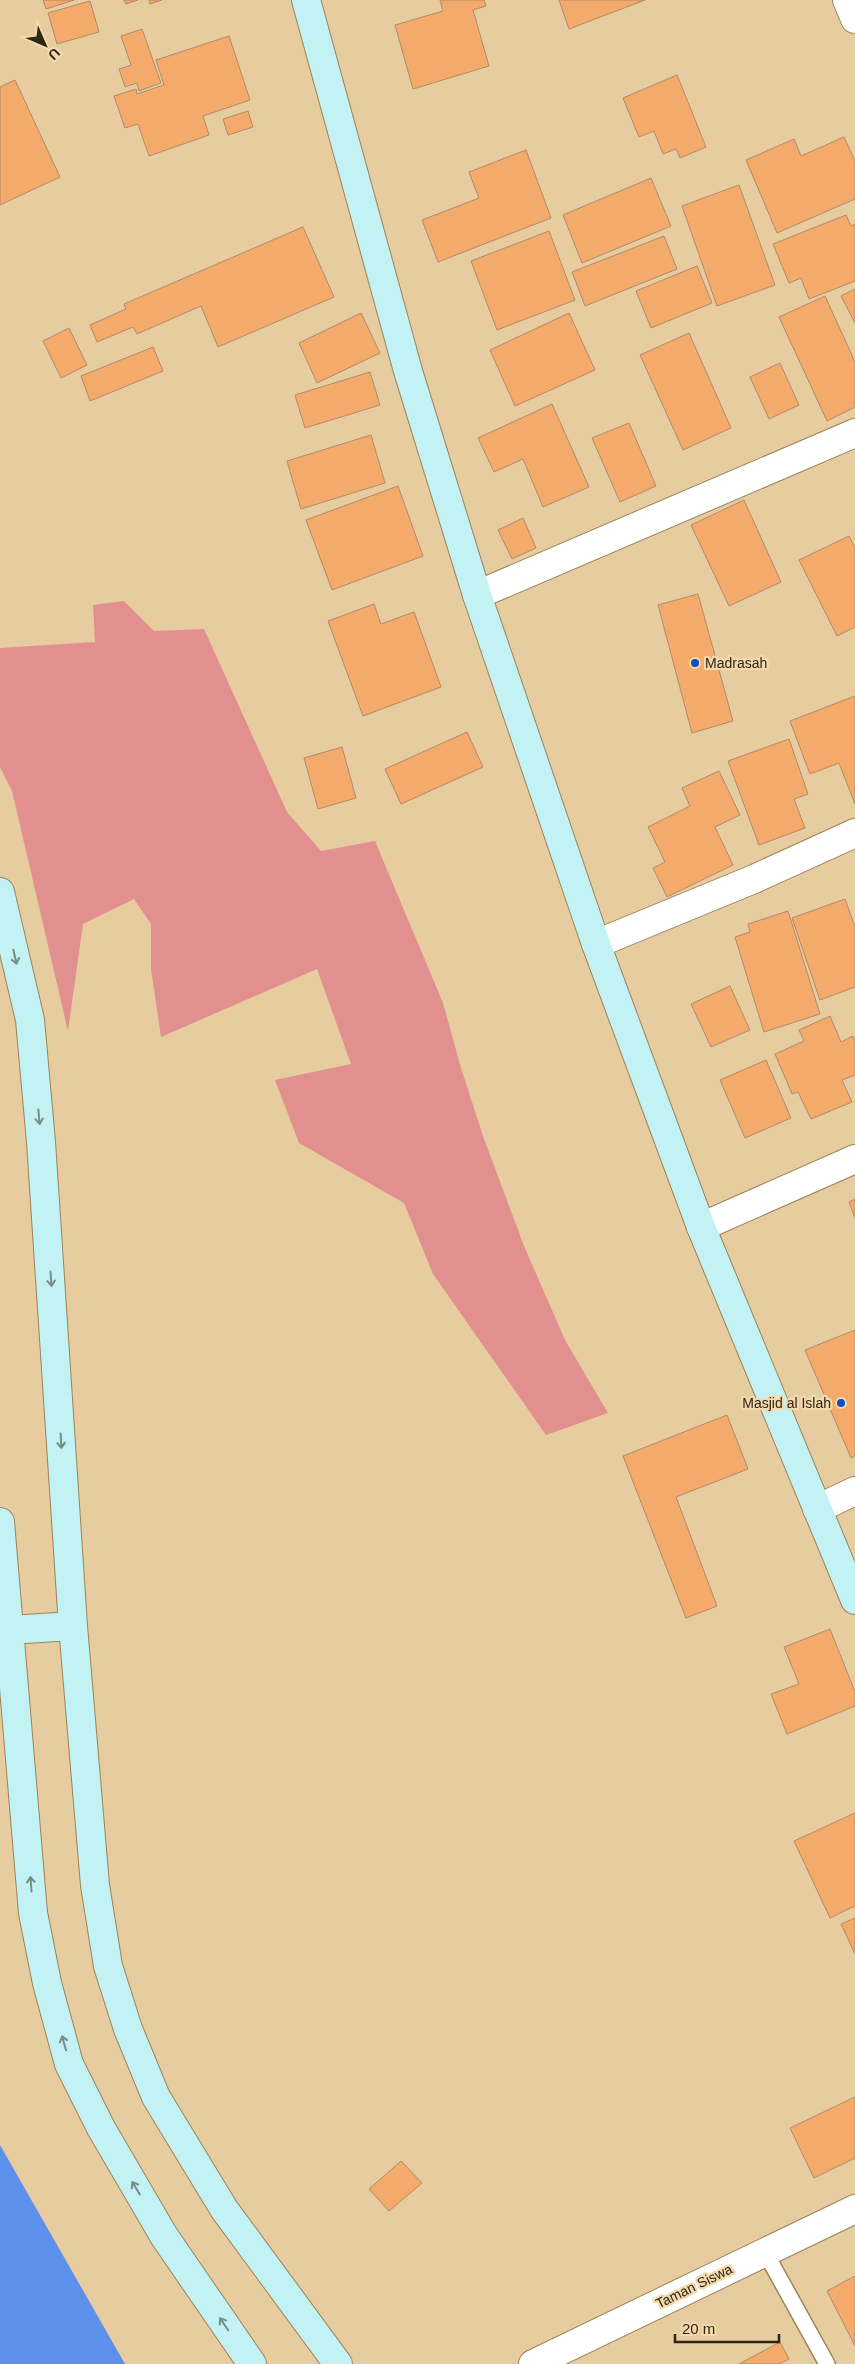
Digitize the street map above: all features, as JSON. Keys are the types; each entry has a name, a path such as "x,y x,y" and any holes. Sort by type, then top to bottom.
{"street":[{"path":"306,0 408,371 477,595 596,944 701,1227 855,1600"},
{"path":"847,0 855,19"},
{"path":"477,595 855,433"},
{"path":"596,944 754,879 855,833"},
{"path":"0,892 3,921 30,1020 44,1182 72,1626 95,1885 108,1966 128,2029 156,2097 224,2209 338,2364"},
{"path":"701,1227 855,1159"},
{"path":"817,1509 855,1490"},
{"path":"0,1522 33,1913 47,1983 69,2064 100,2128 164,2236 252,2364"},
{"path":"9,1630 72,1626"},
{"name":"Taman Siswa","path":"533,2364 855,2209"}],"lane":[{"path":"764,2252 827,2364"}],"shaded area":[{"path":"124,601 154,631 204,629 287,812 321,851 375,841 443,1003 483,1136 524,1246 565,1340 608,1413 546,1435 433,1274 404,1203 299,1143 275,1080 351,1064 317,969 161,1037 151,969 151,924 134,899 83,924 68,1031 12,791 0,767 0,648 95,642 93,605"}],"water":[{"path":"0,2145 125,2364 0,2364"}],"building":[{"path":"43,0 74,0 46,9"},
{"path":"124,0 138,0 126,4"},
{"path":"149,0 162,0 150,4"},
{"path":"440,0 484,0 486,6 473,10 489,66 413,89 395,25 443,11"},
{"path":"559,0 645,0 569,29"},
{"path":"90,1 99,32 57,44 48,13"},
{"path":"142,29 161,83 139,91 137,83 125,87 119,69 131,65 121,36"},
{"path":"229,36 250,100 203,116 209,135 149,156 138,124 125,128 114,96 136,89 137,94 164,85 156,60"},
{"path":"677,75 706,147 680,158 676,149 663,154 654,131 639,137 623,98"},
{"path":"15,80 60,177 0,205 0,87"},
{"path":"248,111 253,127 228,135 223,119"},
{"path":"844,137 855,161 855,199 777,233 746,160 794,139 801,156"},
{"path":"526,150 551,218 438,262 422,220 479,198 469,172"},
{"path":"651,178 671,226 582,263 563,215"},
{"path":"739,185 775,285 717,306 682,206"},
{"path":"846,215 851,226 855,224 855,281 809,299 801,278 789,283 773,244"},
{"path":"303,227 334,297 218,347 201,306 137,334 133,327 97,342 90,325 126,309 124,304"},
{"path":"549,231 575,300 497,330 471,261"},
{"path":"664,236 677,269 585,306 572,272"},
{"path":"697,266 712,303 651,328 636,291"},
{"path":"855,289 855,323 841,296"},
{"path":"825,296 855,362 855,407 827,421 779,317"},
{"path":"361,313 380,353 317,383 299,343"},
{"path":"569,313 595,370 515,406 490,350"},
{"path":"69,328 87,365 61,378 43,341"},
{"path":"689,333 731,428 683,450 640,355"},
{"path":"153,347 163,371 90,401 81,376"},
{"path":"780,363 799,405 769,419 750,377"},
{"path":"370,372 380,405 305,428 295,395"},
{"path":"552,404 589,487 543,507 523,459 494,472 478,438"},
{"path":"629,423 656,486 620,502 592,438"},
{"path":"371,435 385,483 301,509 287,461"},
{"path":"398,486 423,556 332,590 306,520"},
{"path":"744,500 781,582 729,606 691,525"},
{"path":"523,518 536,548 512,559 498,530"},
{"path":"849,536 855,548 855,627 837,636 799,560"},
{"name":"Madrasah","path":"698,594 733,721 692,733 658,605"},
{"path":"374,604 381,624 414,612 441,687 363,716 328,621"},
{"path":"855,696 855,804 839,763 810,774 790,721"},
{"path":"467,732 483,767 401,804 385,769"},
{"path":"789,739 808,794 794,799 805,828 759,845 728,761"},
{"path":"342,747 356,798 318,809 304,758"},
{"path":"719,771 740,815 715,827 733,865 667,897 653,868 665,862 648,827 690,806 682,788"},
{"path":"845,899 855,927 855,987 820,1000 792,918"},
{"path":"788,911 820,1014 764,1032 735,937 750,932 748,924"},
{"path":"730,986 750,1030 711,1047 691,1004"},
{"path":"830,1016 841,1042 853,1036 855,1042 855,1075 842,1080 852,1102 811,1119 798,1092 792,1094 775,1054 804,1041 799,1030"},
{"path":"766,1060 791,1118 745,1138 720,1080"},
{"path":"855,1199 855,1218 849,1202"},
{"name":"Masjid al Islah","path":"855,1330 855,1456 851,1458 805,1350"},
{"path":"727,1415 748,1469 676,1497 717,1606 686,1618 623,1456"},
{"path":"830,1629 855,1692 855,1706 787,1734 771,1694 799,1684 784,1647"},
{"path":"855,1813 855,1906 830,1918 794,1841"},
{"path":"855,1918 855,1954 841,1924"},
{"path":"855,2097 855,2158 814,2178 790,2128"},
{"path":"401,2161 422,2183 389,2211 369,2189"},
{"path":"855,2276 855,2346 827,2291"},
{"path":"780,2342 789,2359 779,2364 739,2364"}],"place":[{"name":"Madrasah","path":"695,663"},
{"name":"Masjid al Islah","path":"841,1403"}]}
